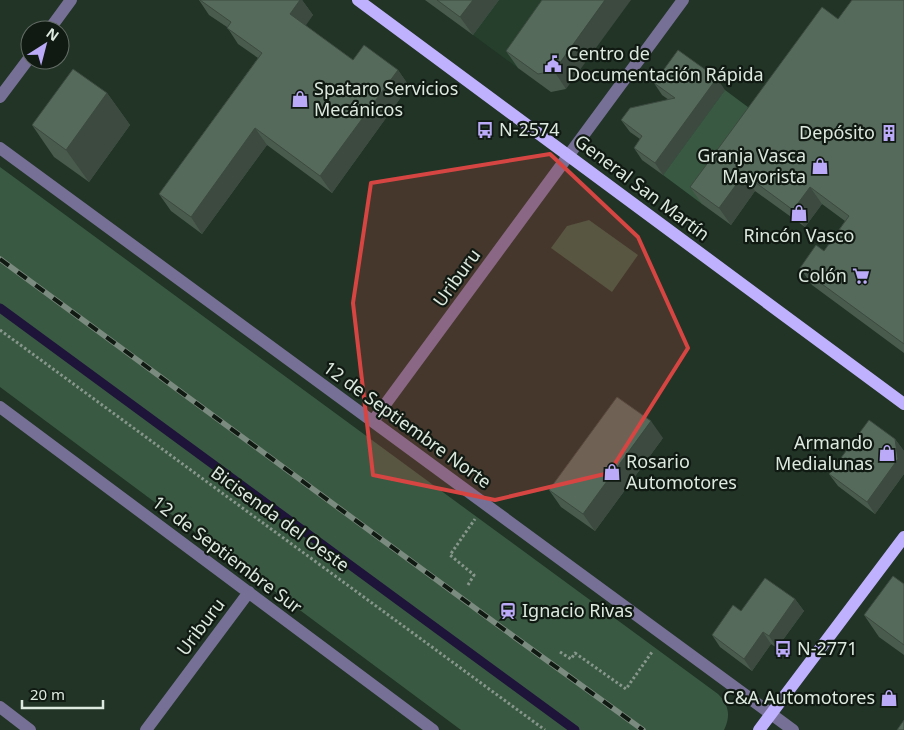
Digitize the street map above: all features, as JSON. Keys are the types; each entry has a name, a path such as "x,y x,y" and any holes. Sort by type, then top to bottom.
{"main road":[{"name":"General San Martín","path":"358,0 904,404"},
{"path":"759,730 904,537"}],"street":[{"path":"57,20 72,0"},
{"name":"Uriburu","path":"373,422 684,0"},
{"path":"0,98 20,70"},
{"name":"12 de Septiembre Norte","path":"0,148 793,730"},
{"name":"12 de Septiembre Sur","path":"0,407 433,730"},
{"name":"Uriburu","path":"146,730 248,592"},
{"path":"0,707 30,730"}],"path":[{"name":"Bicisenda del Oeste","path":"0,330 544,730"},
{"path":"468,585 474,575 450,555 485,504"},
{"path":"560,652 571,659 575,653 626,689 664,635"}],"highlighted area":[{"path":"550,154 638,237 688,348 609,473 495,500 373,475 353,303 371,183"}],"shaded area":[{"path":"499,0 568,0 518,68 473,35"},
{"path":"725,90 764,119 702,204 663,175"},
{"path":"0,167 718,694 725,702 728,711 728,720 724,730 461,730 0,387"},
{"path":"589,220 638,255 612,292 551,248 567,226"}],"building":[{"path":"200,0 300,0 290,14 353,60 364,45 398,70 320,176 255,128 191,217 159,194 262,53 227,28 231,22"},
{"path":"437,0 473,0 460,17"},
{"path":"542,0 605,0 554,71 538,74 506,51"},
{"path":"852,0 904,0 904,344 800,268 816,245 824,251 849,216 810,187 793,210 744,174 719,208 690,187 822,7 838,19"},
{"path":"678,50 717,78 655,163 634,148 642,136 621,120 630,108 675,98 654,83"},
{"path":"73,69 107,93 66,150 32,125"},
{"path":"617,397 651,421 583,514 549,490"},
{"path":"869,420 895,439 898,459 867,502 829,474"},
{"path":"893,576 904,584 904,645 864,615"},
{"path":"765,578 795,599 769,636 763,632 744,659 712,635 733,605 741,611"},
{"path":"904,720 904,730 897,730"}],"waterway":[{"path":"0,308 575,730"}],"railway":[{"path":"0,259 643,730"}],"place":[{"name":"Centro de Documentación Rápida","path":"553,64"},
{"name":"Spataro Servicios Mecánicos","path":"300,99"},
{"name":"N-2574","path":"485,130"},
{"name":"Depósito","path":"889,133"},
{"name":"Granja Vasca Mayorista","path":"820,166"},
{"name":"Rincón Vasco","path":"799,213"},
{"name":"Colón","path":"861,276"},
{"name":"Armando Medialunas","path":"887,453"},
{"name":"Rosario Automotores","path":"612,472"},
{"name":"Ignacio Rivas","path":"508,611"},
{"name":"N-2771","path":"783,649"},
{"name":"C&A Automotores","path":"889,698"}]}
